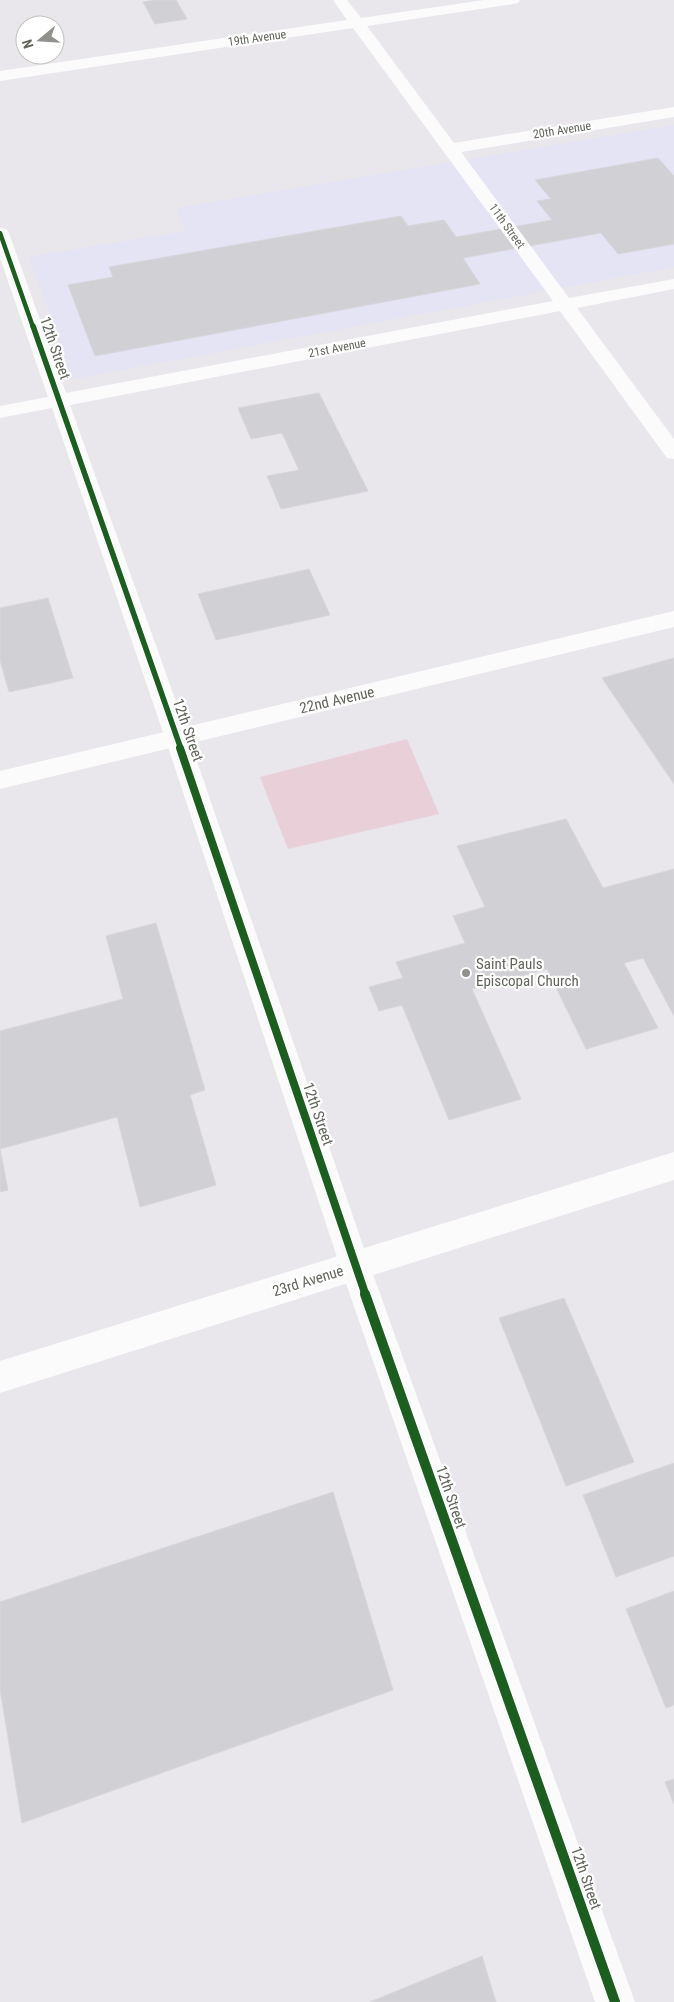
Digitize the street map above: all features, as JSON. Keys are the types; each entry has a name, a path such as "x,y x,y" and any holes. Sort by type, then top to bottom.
{"street":[{"name":"11th Street","path":"340,0 674,453"},
{"name":"19th Avenue","path":"0,76 513,0"},
{"name":"20th Avenue","path":"450,149 674,112"},
{"name":"12th Street","path":"0,234 176,738 355,1266 615,2002"},
{"name":"21st Avenue","path":"0,412 674,284"},
{"name":"22nd Avenue","path":"0,780 674,619"},
{"name":"23rd Avenue","path":"0,1377 674,1166"}],"shaded area":[{"path":"674,125 674,267 73,379 29,257 186,231 176,208"},
{"path":"407,739 439,814 288,849 260,777"}],"building":[{"path":"176,0 187,19 155,24 143,2"},
{"path":"658,158 674,176 674,244 618,254 601,233 463,258 480,284 95,356 68,285 113,277 109,267 401,216 408,226 444,220 456,237 552,220 537,201 551,199 535,180"},
{"path":"319,393 368,491 281,509 267,476 299,470 282,433 251,439 238,408"},
{"path":"309,569 330,615 216,640 198,594"},
{"path":"48,598 73,678 9,692 0,660 0,608"},
{"path":"674,658 674,784 602,678"},
{"name":"Saint Pauls Episcopal Church","path":"566,819 603,888 674,869 674,1016 643,958 624,963 658,1028 586,1049 547,969 472,989 521,1099 449,1120 402,1005 379,1011 369,987 403,978 396,962 465,943 453,916 485,907 457,846"},
{"path":"156,923 205,1090 190,1095 216,1185 140,1207 117,1117 0,1149 0,1031 123,999 106,936"},
{"path":"0,1149 8,1190 0,1192"},
{"path":"564,1298 634,1462 566,1486 499,1318"},
{"path":"674,1463 674,1556 616,1577 583,1495"},
{"path":"333,1492 393,1690 22,1823 0,1689 0,1602"},
{"path":"674,1591 674,1705 666,1708 626,1609"},
{"path":"674,1779 674,1804 665,1782"},
{"path":"482,1956 496,2002 370,2002"}],"cycle path":[{"path":"0,233 177,738 355,1266 615,2002"}],"place":[{"name":"Saint Pauls Episcopal Church","path":"466,973"}]}
